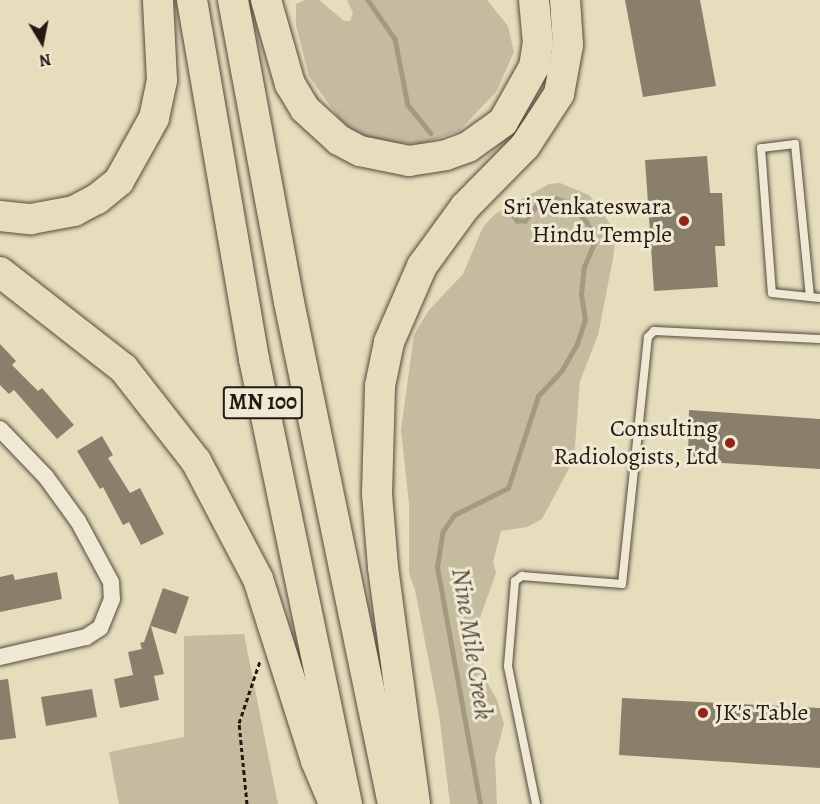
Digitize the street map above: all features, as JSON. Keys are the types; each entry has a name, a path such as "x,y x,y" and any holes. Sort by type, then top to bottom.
{"highway":[{"path":"0,216 32,219 74,211 97,199 119,181 154,118 162,80 158,0"},
{"name":"MN 100","path":"192,0 254,360 347,804"},
{"name":"MN 100","path":"233,0 286,291 393,804"},
{"path":"266,0 290,84 305,109 339,140 360,151 409,161 446,155 468,147 503,122 534,67 538,43 534,0"},
{"path":"415,804 382,556 376,433 380,386 388,342 422,266 465,207 525,146 559,93 568,45 565,0"},
{"path":"0,273 124,369 196,461 258,579 315,761 334,804"}],"street":[{"path":"0,429 46,477 78,520 104,567 112,598 99,628 71,643 0,657"}],"lane":[{"path":"810,297 795,144 761,148 772,293 810,297 820,298"},
{"path":"536,804 507,666 515,581 522,576 622,584 648,337 654,331 820,339"}],"path":[{"path":"247,804 239,723 260,651"}],"shaded area":[{"path":"305,0 319,0 344,21 350,21 353,13 347,0 487,0 508,26 514,52 496,92 459,131 421,144 381,142 357,133 341,121 309,76 296,25 296,4"},
{"path":"560,183 589,195 598,206 616,233 613,259 598,335 580,381 574,459 542,519 527,527 501,531 493,562 496,573 476,629 478,666 497,700 504,724 495,758 497,804 450,804 439,714 415,590 409,573 409,504 401,430 414,335 429,310 463,274 483,227 495,214 549,184"},
{"path":"244,634 278,804 119,804 109,752 184,737 184,636"}],"building":[{"path":"625,0 700,0 716,86 643,97"},
{"path":"707,156 710,193 722,193 725,246 715,246 718,287 654,291 645,160"},
{"path":"0,344 16,361 12,365 38,391 42,388 74,425 57,439 14,390 9,394 0,385"},
{"path":"689,410 820,419 820,469 688,461"},
{"path":"102,436 113,455 108,458 130,493 140,488 164,534 141,545 129,522 123,525 103,487 100,489 77,451"},
{"path":"57,572 62,599 0,612 0,577 13,574 15,580"},
{"path":"163,588 189,597 176,634 151,626 164,674 154,676 159,700 120,708 114,679 133,675 128,652 142,649 140,643 144,642"},
{"path":"8,679 16,738 0,740 0,680"},
{"path":"92,689 97,717 46,726 41,697"},
{"path":"622,698 820,708 820,768 619,755"}],"waterway":[{"name":"Nine Mile Creek","path":"368,0 395,39 408,105 431,133"},
{"name":"Nine Mile Creek","path":"480,804 437,567 443,531 454,515 508,488 538,396 562,370 577,344 585,320 581,294 584,267 595,241 587,223 569,203 557,199 540,202 525,221 517,221 508,210"}],"place":[{"name":"Sri Venkateswara Hindu Temple","path":"684,221"},
{"name":"Consulting Radiologists, Ltd","path":"730,443"},
{"name":"JK's Table","path":"703,713"}]}
